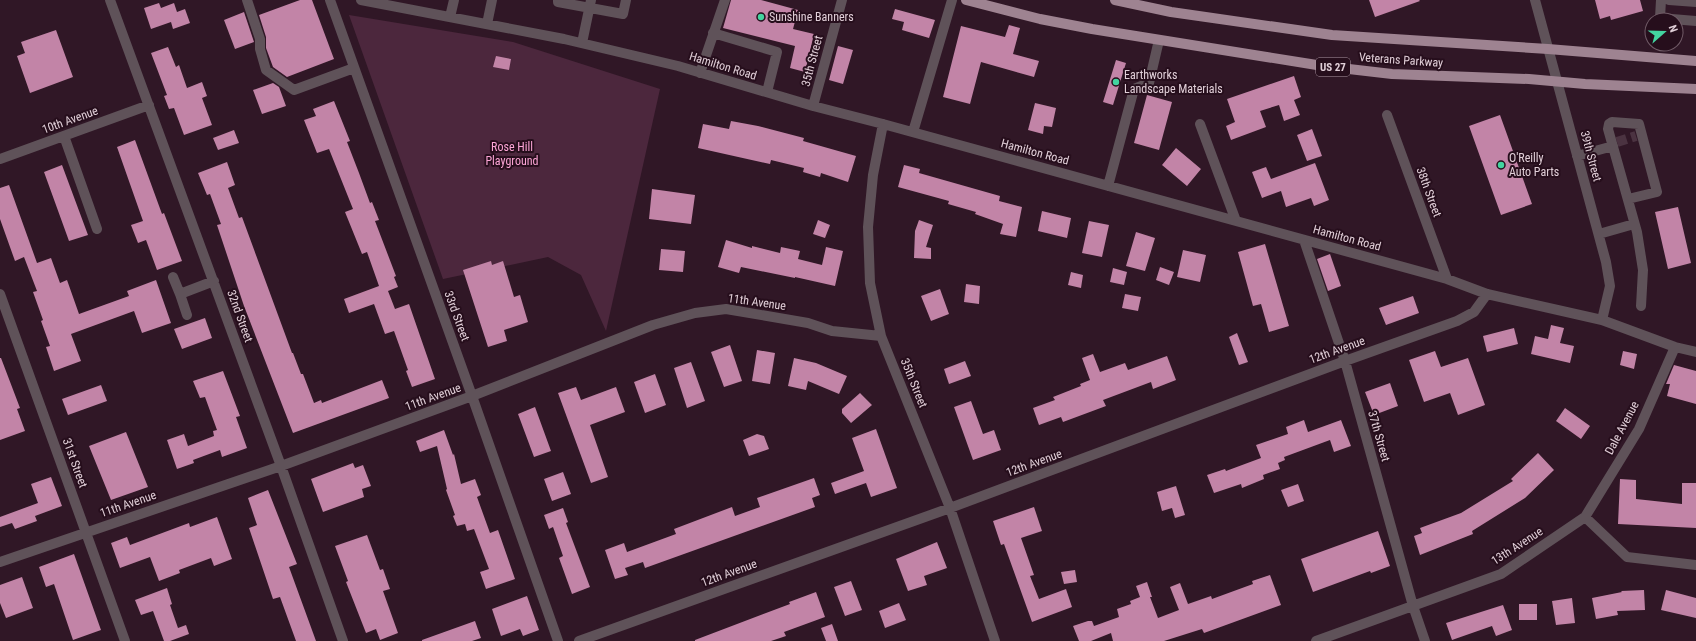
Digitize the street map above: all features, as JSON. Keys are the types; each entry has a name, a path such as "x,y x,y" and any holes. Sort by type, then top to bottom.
{"main road":[{"name":"Veterans Parkway","path":"966,0 1040,19 1322,66 1392,74 1529,79 1557,82 1696,89"},
{"name":"Veterans Parkway","path":"1115,0 1171,12 1332,35 1548,49 1696,61"}],"street":[{"name":"32nd Street","path":"110,0 214,281 343,641"},
{"path":"247,0 260,39 260,49 266,70 294,90 354,68"},
{"name":"33rd Street","path":"330,0 558,641"},
{"name":"Hamilton Road","path":"361,0 582,43 700,72 813,106 1447,279 1487,294 1602,320 1696,352"},
{"path":"450,17 454,0"},
{"path":"487,24 492,0"},
{"path":"558,0 558,2 590,4 623,14 626,0"},
{"path":"700,72 724,0"},
{"name":"35th Street","path":"813,106 842,0"},
{"path":"912,132 952,0"},
{"name":"39th Street","path":"1535,0 1606,262 1610,286 1602,320"},
{"path":"1661,0 1660,18 1696,21"},
{"path":"1669,0 1696,2"},
{"path":"582,43 590,4"},
{"path":"713,33 777,52 767,92"},
{"path":"1108,186 1134,89 1149,83 1159,40"},
{"name":"10th Avenue","path":"0,159 149,105"},
{"name":"38th Street","path":"1387,115 1447,279"},
{"path":"1628,199 1657,192 1639,135 1639,124 1612,122 1609,124 1608,129 1614,144 1628,199 1643,270 1641,306"},
{"name":"35th Street","path":"883,124 873,175 868,227 870,283 881,336 950,508 995,641"},
{"path":"1200,124 1236,221"},
{"path":"64,136 97,228"},
{"path":"1577,156 1614,144"},
{"path":"1599,234 1634,224"},
{"name":"37th Street","path":"1304,240 1345,361 1413,606 1425,641"},
{"path":"173,277 187,314"},
{"path":"180,294 214,281"},
{"name":"31st Street","path":"0,294 125,641"},
{"name":"12th Avenue","path":"579,641 950,508 1345,361 1457,321 1474,312 1487,294"},
{"name":"11th Avenue","path":"0,562 281,466 472,396 653,325 695,313 726,309 808,324 832,331 881,336"},
{"name":"Dale Avenue","path":"1585,517 1639,429 1675,346"},
{"path":"1585,517 1627,557 1696,565"},
{"name":"13th Avenue","path":"1316,641 1501,574 1585,517"}],"green space":[{"name":"Rose Hill Playground","path":"349,15 513,42 660,89 606,331 581,275 548,257 443,279"}],"building":[{"path":"300,0 312,0 334,59 287,77 273,67 266,48 266,37 259,15"},
{"name":"Sunshine Banners","path":"731,0 761,0 798,10 793,29 814,34 805,72 790,68 795,46 723,28"},
{"path":"1369,0 1419,0 1420,1 1375,17"},
{"path":"1595,0 1640,0 1643,11 1611,20 1610,16 1600,19"},
{"path":"159,3 161,8 174,3 177,12 185,9 190,23 173,29 171,22 151,29 144,8"},
{"path":"895,9 935,20 929,38 902,30 904,22 892,19"},
{"path":"244,12 254,42 235,49 224,20"},
{"path":"1009,25 1020,28 1013,54 1039,61 1034,77 981,62 970,104 943,97 961,26 1005,37"},
{"path":"56,30 73,77 30,93 17,56 25,53 21,42"},
{"path":"838,46 853,50 843,84 829,80"},
{"path":"168,47 176,67 179,65 187,88 202,82 207,96 202,98 212,125 184,135 174,108 169,109 164,96 167,95 151,53"},
{"path":"496,56 511,59 509,70 493,67"},
{"path":"1116,60 1126,63 1113,105 1103,102"},
{"path":"1294,76 1301,97 1294,100 1300,115 1284,121 1279,105 1260,111 1266,127 1231,140 1226,126 1235,122 1227,99"},
{"path":"273,83 279,87 286,106 262,114 253,90"},
{"path":"1147,95 1172,102 1159,150 1134,143"},
{"path":"334,101 350,141 347,142 370,203 372,202 379,220 375,221 396,276 394,277 398,287 388,291 395,309 409,304 435,379 412,387 406,371 408,370 394,331 385,334 374,304 349,313 344,299 379,286 367,252 362,254 345,212 353,209 329,149 317,153 304,120 316,116 313,109"},
{"path":"1035,103 1056,108 1052,127 1044,126 1043,134 1028,130"},
{"name":"O'Reilly Auto Parts","path":"1500,115 1532,204 1501,215 1469,126"},
{"path":"731,121 758,126 804,138 803,141 856,156 848,182 821,173 820,177 803,172 804,168 771,160 770,164 698,148 703,124 729,129"},
{"path":"1312,129 1322,156 1307,161 1297,135"},
{"path":"234,130 239,143 218,150 213,138"},
{"path":"135,140 162,214 164,213 182,261 157,270 146,240 138,243 131,225 143,221 117,147"},
{"path":"1176,148 1201,169 1187,186 1162,165"},
{"path":"227,162 235,185 228,188 239,218 242,217 292,353 301,374 303,374 314,403 321,400 322,403 382,380 389,398 293,433 244,306 217,225 221,224 210,194 207,195 198,173"},
{"path":"1315,163 1329,200 1314,206 1311,198 1286,207 1281,191 1262,198 1252,172 1266,167 1271,179"},
{"path":"62,165 88,235 69,241 44,172"},
{"path":"904,165 920,169 919,173 1000,196 999,201 1022,207 1016,237 1000,234 1003,224 975,214 976,212 948,204 949,201 898,187"},
{"path":"9,185 37,263 51,258 60,283 67,280 79,314 129,296 127,291 156,280 171,323 142,333 134,311 71,334 81,361 54,371 46,347 50,346 33,292 37,291 24,257 15,261 0,219 0,188"},
{"path":"652,189 695,195 691,224 649,219"},
{"path":"1678,207 1691,263 1668,269 1655,212"},
{"path":"1042,211 1071,218 1067,238 1038,231"},
{"path":"818,220 830,225 825,238 813,234"},
{"path":"919,220 933,225 926,247 931,248 931,259 914,258 915,231"},
{"path":"1089,221 1109,225 1102,257 1082,253"},
{"path":"1136,232 1155,238 1145,271 1126,266"},
{"path":"726,240 752,248 752,246 780,253 781,247 800,251 798,259 822,265 826,247 843,251 835,286 741,267 739,273 718,267"},
{"path":"1265,244 1289,326 1269,332 1261,304 1253,306 1238,252"},
{"path":"661,249 685,251 683,272 659,270"},
{"path":"1183,250 1206,255 1200,282 1177,277"},
{"path":"1330,254 1341,286 1328,291 1317,259"},
{"path":"491,261 492,265 503,261 514,297 520,295 528,322 504,330 507,341 488,347 463,270"},
{"path":"1160,267 1174,272 1169,285 1156,280"},
{"path":"1113,268 1127,272 1124,285 1110,282"},
{"path":"1071,272 1083,275 1081,288 1068,285"},
{"path":"966,284 980,286 979,304 964,302"},
{"path":"940,289 949,314 931,321 921,296"},
{"path":"1125,294 1141,297 1138,311 1122,308"},
{"path":"1413,296 1419,313 1386,325 1379,308"},
{"path":"205,318 212,338 182,349 174,329"},
{"path":"1551,325 1564,328 1560,343 1574,346 1570,363 1531,354 1535,336 1548,339"},
{"path":"1514,328 1518,344 1487,352 1483,336"},
{"path":"1237,333 1248,362 1239,365 1229,337"},
{"path":"730,345 742,381 724,387 711,352"},
{"path":"757,350 775,353 770,384 752,381"},
{"path":"1435,351 1441,367 1468,358 1485,405 1458,415 1450,393 1424,402 1409,360"},
{"path":"1623,351 1637,354 1634,369 1620,365"},
{"path":"1093,354 1100,372 1125,363 1128,370 1167,356 1176,380 1153,389 1151,382 1103,400 1106,406 1063,422 1061,417 1039,425 1033,408 1055,400 1053,397 1081,386 1080,384 1090,380 1082,358"},
{"path":"0,358 20,408 17,409 25,431 0,440"},
{"path":"794,358 816,363 847,376 839,394 808,381 806,390 788,386"},
{"path":"965,361 971,376 949,384 944,369"},
{"path":"691,362 705,401 687,408 674,368"},
{"path":"1674,365 1696,371 1696,404 1667,396 1670,384 1666,384"},
{"path":"223,371 240,416 236,417 247,448 222,457 220,450 193,460 194,463 177,469 167,440 184,434 188,446 214,436 213,431 217,430 205,397 200,398 193,381"},
{"path":"655,374 666,405 645,413 634,382"},
{"path":"1390,383 1398,406 1374,415 1365,392"},
{"path":"101,385 107,401 68,415 62,399"},
{"path":"576,387 581,400 616,387 625,412 590,425 608,477 591,483 558,393"},
{"path":"860,393 872,405 851,423 842,413 842,409"},
{"path":"971,401 983,434 994,430 1001,450 973,460 954,407"},
{"path":"535,407 551,451 534,457 518,414"},
{"path":"1565,408 1590,426 1581,439 1556,421"},
{"path":"1304,420 1308,432 1341,420 1351,446 1334,452 1330,440 1284,457 1285,460 1278,463 1280,469 1263,475 1264,479 1242,488 1241,484 1214,493 1207,475 1225,469 1226,471 1261,458 1256,445 1288,434 1286,427"},
{"path":"876,429 897,488 871,497 866,483 835,494 831,483 864,471 852,438"},
{"path":"444,430 453,455 454,454 461,484 475,479 481,495 477,497 490,533 498,530 515,579 486,589 480,572 489,569 474,529 467,531 465,524 457,526 453,516 455,515 446,490 437,446 420,452 416,441"},
{"path":"126,432 148,487 111,500 89,446"},
{"path":"757,434 764,436 769,449 749,456 743,440"},
{"path":"1538,453 1554,470 1525,498 1472,531 1473,534 1420,555 1414,536 1422,533 1420,528 1461,513 1513,481 1511,479"},
{"path":"353,463 355,468 363,465 371,486 362,489 364,497 323,512 311,479"},
{"path":"563,472 571,494 552,501 544,479"},
{"path":"51,477 62,506 35,516 37,521 15,529 12,523 0,527 0,517 38,503 31,484"},
{"path":"814,478 820,495 812,498 815,507 645,568 643,562 625,568 628,575 615,579 605,550 624,543 627,552 676,534 674,529 732,507 735,516 760,507 757,498"},
{"path":"1620,479 1636,480 1636,499 1682,504 1682,483 1696,483 1696,528 1618,524"},
{"path":"1298,484 1304,501 1288,507 1281,490"},
{"path":"1176,486 1185,515 1175,518 1172,508 1162,511 1157,492"},
{"path":"268,490 297,564 289,567 316,641 296,641 280,597 273,599 249,528 257,525 248,498"},
{"path":"1034,507 1042,531 1021,538 1034,575 1030,576 1039,599 1066,589 1072,607 1032,622 1004,544 1001,545 993,521"},
{"path":"563,508 568,522 566,523 590,587 572,594 559,558 563,556 553,527 549,529 544,515"},
{"path":"217,517 232,559 214,566 211,558 179,570 180,573 159,581 150,557 120,568 111,543 127,537 130,545 189,523 190,527"},
{"path":"1378,531 1390,566 1371,573 1370,571 1313,592 1301,559"},
{"path":"367,535 380,570 383,569 390,589 383,591 398,633 380,640 376,629 366,633 346,582 348,581 335,546"},
{"path":"937,542 947,568 924,576 927,585 908,591 896,559"},
{"path":"74,554 101,630 73,640 54,584 46,587 39,567"},
{"path":"1075,570 1077,582 1064,584 1061,572"},
{"path":"1270,575 1281,605 1204,633 1202,629 1164,641 1113,641 1111,633 1091,641 1079,641 1073,626 1092,621 1094,626 1119,617 1117,609 1131,604 1130,601 1140,597 1136,586 1147,582 1152,597 1150,597 1158,618 1179,610 1170,587 1180,583 1188,604 1211,596 1212,599 1253,584 1252,581"},
{"path":"22,577 33,608 6,618 0,603 0,585"},
{"path":"851,581 862,610 845,616 834,587"},
{"path":"167,588 172,604 170,605 178,628 186,625 189,634 170,641 164,641 153,611 141,615 135,600"},
{"path":"1644,590 1645,610 1617,611 1618,615 1596,619 1592,598 1622,592 1621,591"},
{"path":"1666,590 1696,598 1696,618 1661,610"},
{"path":"816,592 825,617 784,632 786,636 771,641 695,641 790,604 789,602"},
{"path":"527,596 539,630 523,636 520,629 501,636 492,609"},
{"path":"1572,598 1575,623 1556,625 1552,601"},
{"path":"899,603 906,620 885,628 879,611"},
{"path":"1519,604 1537,604 1537,620 1519,620"},
{"path":"1503,605 1512,630 1496,636 1492,626 1452,640 1446,623"},
{"path":"475,621 481,638 472,641 422,641 422,640"},
{"path":"832,624 838,641 826,641 821,628"}],"tunnel":[{"path":"1617,142 1636,136"}],"place":[{"name":"Sunshine Banners","path":"761,17"},
{"name":"Earthworks Landscape Materials","path":"1116,82"},
{"name":"O'Reilly Auto Parts","path":"1501,165"}]}
